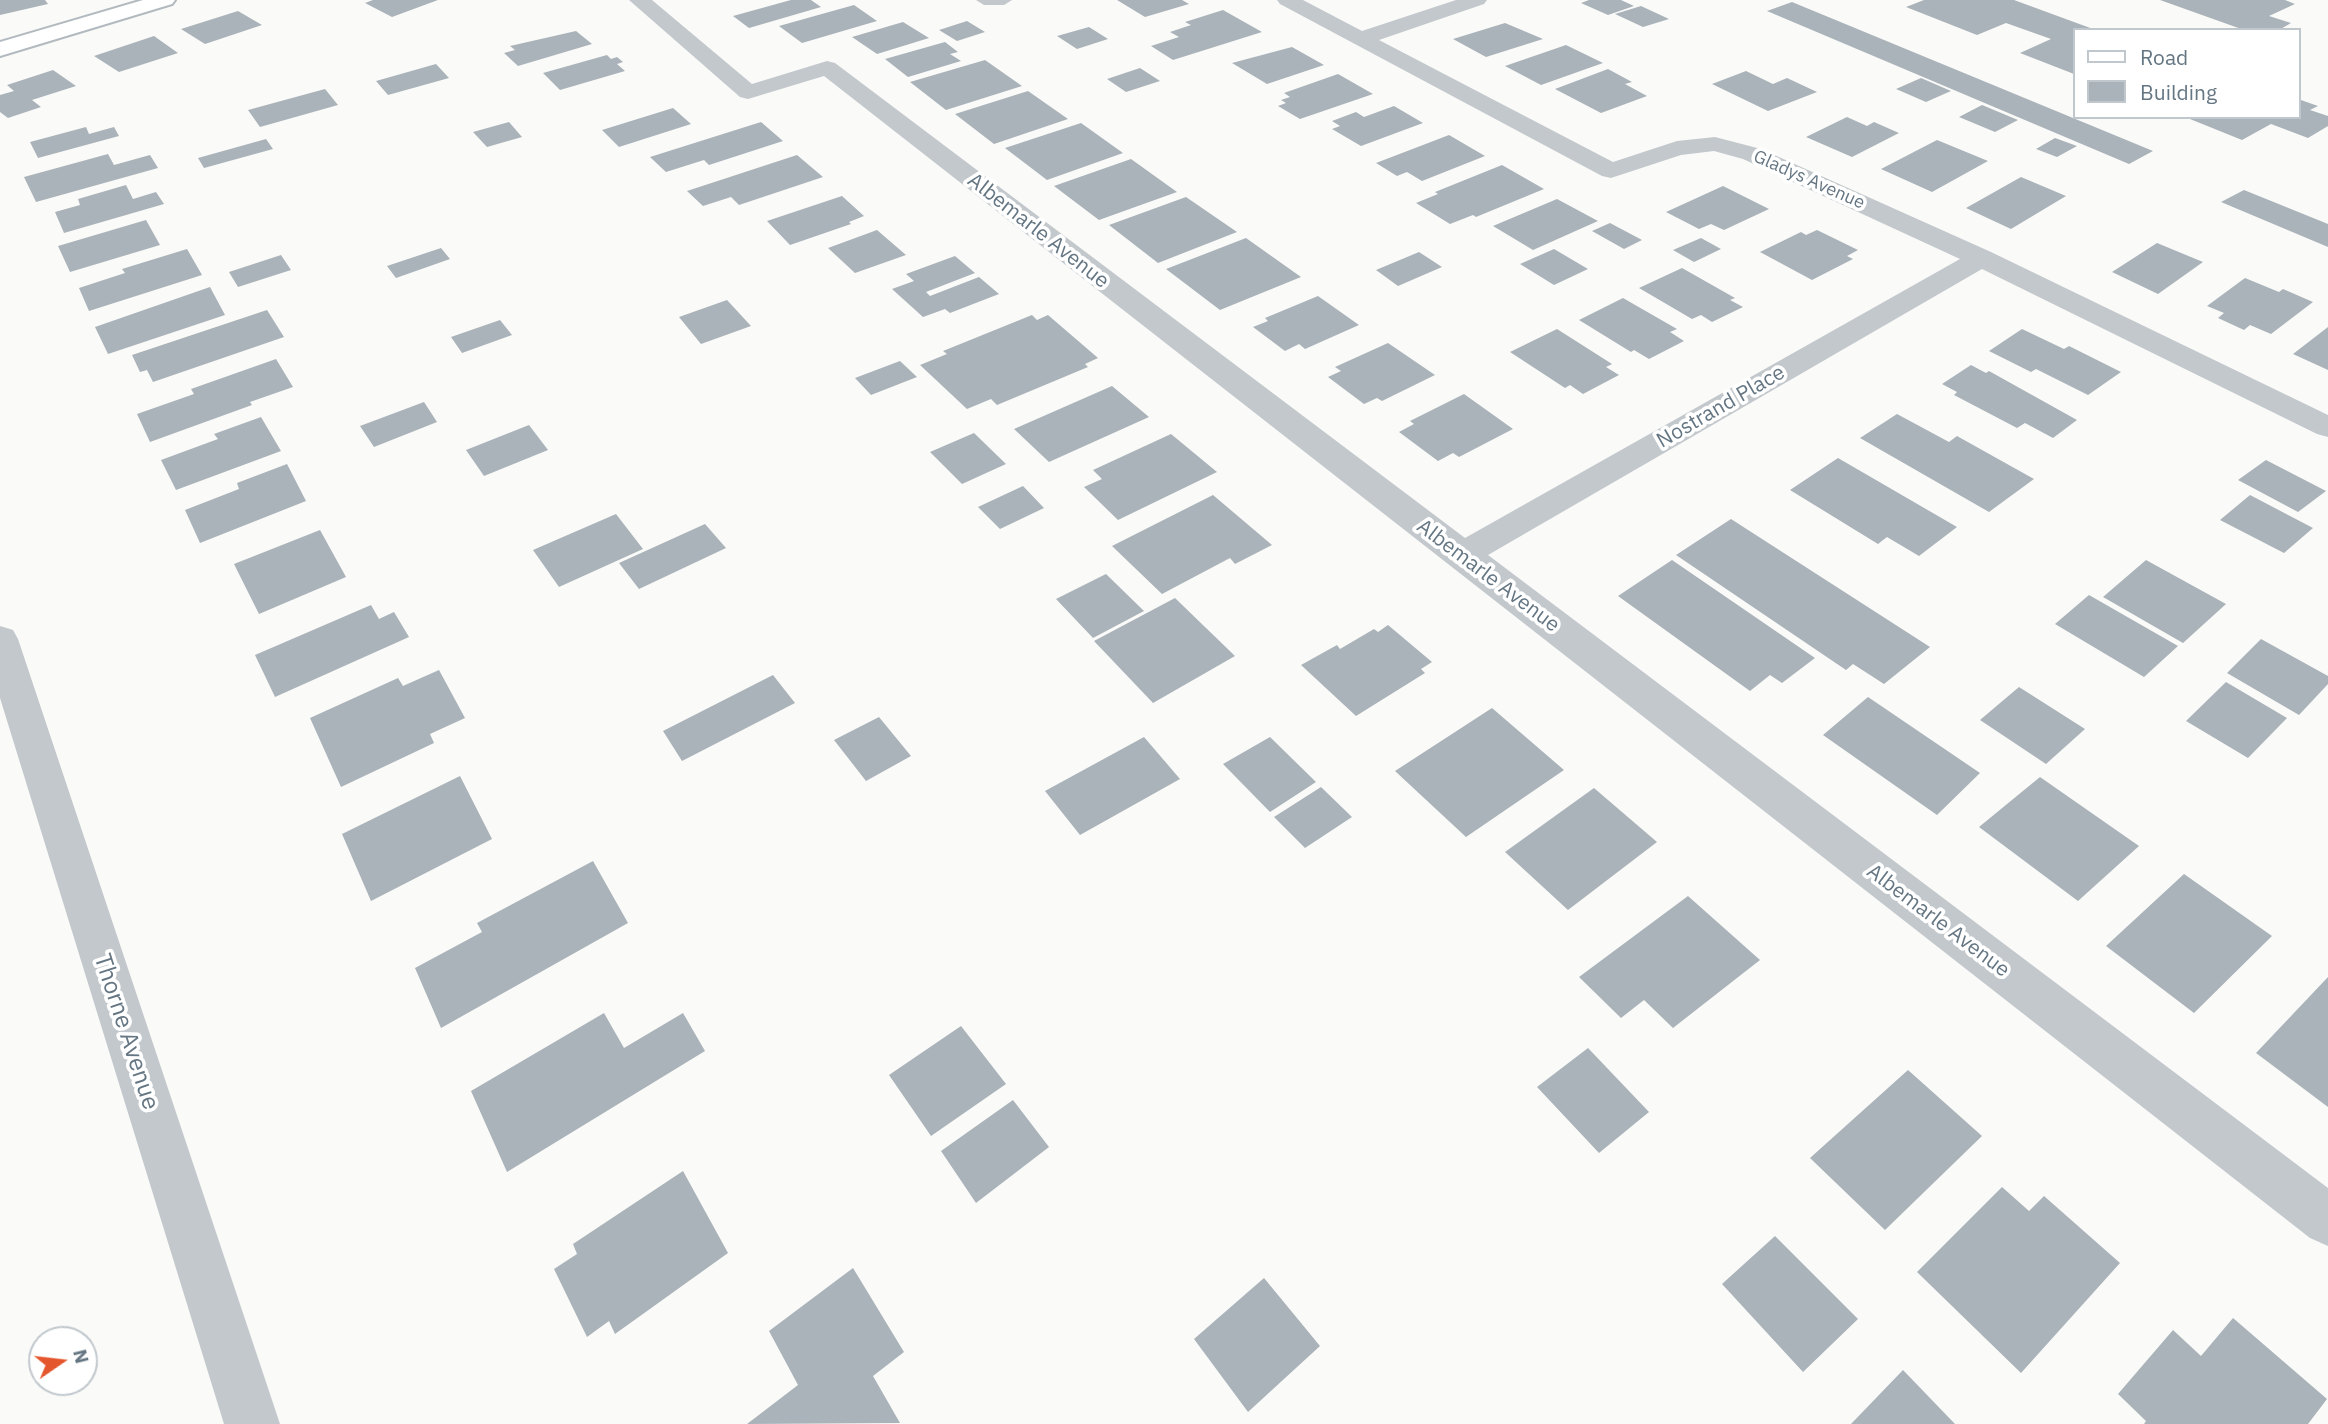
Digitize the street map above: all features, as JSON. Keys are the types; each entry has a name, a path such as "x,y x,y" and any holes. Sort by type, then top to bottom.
{"main road":[{"path":"0,49 165,0"}],"street":[{"name":"Albemarle Avenue","path":"639,0 748,92 827,68 2328,1220"},
{"name":"Gladys Avenue","path":"1287,0 1611,171 1677,148 1715,144 1752,154 1981,258 2328,427"},
{"path":"1360,39 1477,0"},
{"name":"Nostrand Place","path":"1461,555 1981,258"},
{"name":"Thorne Avenue","path":"0,639 252,1424"}],"lane":[{"path":"984,0 1004,0"}],"building":[{"path":"0,0 45,0 48,4 0,15"},
{"path":"373,0 438,0 392,17 365,3"},
{"path":"791,0 811,0 821,7 749,28 733,16"},
{"path":"1117,0 1182,0 1189,4 1145,17"},
{"path":"1589,0 1621,0 1634,6 1608,15 1581,3"},
{"path":"1924,0 2014,0 2090,28 2072,28 2072,73 2020,53 2051,39 2006,23 1977,35 1906,7"},
{"path":"2160,0 2285,0 2295,4 2269,16 2291,23 2282,28 2238,28"},
{"path":"1792,2 2153,151 2129,164 1767,11"},
{"path":"854,5 877,21 802,43 779,26"},
{"path":"1641,6 1669,19 1643,27 1615,14"},
{"path":"1223,10 1262,32 1173,60 1151,46 1179,37 1170,32 1191,25 1185,22"},
{"path":"238,11 262,25 205,44 181,29"},
{"path":"967,21 985,32 957,41 939,30"},
{"path":"903,22 929,38 877,54 852,37"},
{"path":"1505,23 1543,39 1486,57 1453,39"},
{"path":"1089,27 1108,39 1077,49 1057,36"},
{"path":"576,31 592,44 518,66 504,53 515,50 510,46"},
{"path":"154,36 178,53 119,72 94,56"},
{"path":"945,42 958,52 950,54 961,61 908,77 885,59"},
{"path":"1566,45 1603,63 1541,85 1505,66"},
{"path":"1292,47 1324,65 1267,84 1232,63"},
{"path":"607,55 611,59 617,57 623,62 617,64 625,71 560,90 543,73"},
{"path":"985,60 1022,86 946,110 910,82"},
{"path":"436,64 449,78 388,95 376,81"},
{"path":"1140,68 1160,81 1126,92 1107,79"},
{"path":"1608,69 1632,82 1625,84 1647,96 1601,113 1555,89"},
{"path":"53,70 76,86 32,100 41,107 8,118 0,112 0,95 14,91 7,85"},
{"path":"1746,71 1773,84 1787,78 1817,92 1768,111 1712,84"},
{"path":"1338,74 1373,94 1300,119 1278,106 1286,103 1281,100 1290,97 1284,93"},
{"path":"1921,78 1951,91 1926,102 1896,89"},
{"path":"325,89 338,105 260,127 248,110"},
{"path":"1028,91 1068,119 994,144 955,114"},
{"path":"2300,100 2318,106 2310,110 2328,116 2328,126 2308,138 2271,124 2242,140 2190,119 2300,119"},
{"path":"1982,105 2018,120 1995,132 1959,117"},
{"path":"1394,106 1423,123 1361,146 1332,129 1340,126 1332,121 1356,112 1364,117"},
{"path":"673,108 691,124 619,147 602,130"},
{"path":"1847,117 1867,126 1874,122 1899,133 1852,157 1806,137"},
{"path":"509,122 522,137 487,147 473,132"},
{"path":"761,122 783,141 709,165 704,160 666,172 650,157"},
{"path":"1081,123 1123,153 1047,180 1005,148"},
{"path":"86,127 89,134 114,127 119,136 38,158 30,142"},
{"path":"1449,135 1485,156 1422,181 1407,172 1397,176 1376,163"},
{"path":"2055,138 2077,146 2057,157 2036,149"},
{"path":"266,139 273,149 204,168 198,158"},
{"path":"1937,140 1988,161 1932,192 1881,169"},
{"path":"108,154 114,165 150,155 158,168 36,202 24,177"},
{"path":"797,155 823,177 739,205 731,197 703,206 687,191"},
{"path":"1131,159 1177,192 1099,220 1054,186"},
{"path":"1502,165 1544,189 1476,217 1473,215 1450,224 1416,203 1438,194 1435,192"},
{"path":"2021,177 2066,196 2011,229 1966,208"},
{"path":"126,185 133,199 156,192 164,204 64,233 55,212 80,205 78,199"},
{"path":"1723,186 1769,209 1724,230 1711,224 1699,229 1666,212"},
{"path":"2244,190 2328,224 2328,247 2221,202"},
{"path":"842,196 864,216 849,222 851,224 790,245 767,221"},
{"path":"1186,197 1237,232 1158,263 1109,225"},
{"path":"1557,199 1598,221 1533,250 1493,226"},
{"path":"146,220 160,245 70,272 58,246"},
{"path":"1610,223 1642,240 1624,249 1592,231"},
{"path":"877,230 906,255 855,273 828,248"},
{"path":"1817,230 1858,250 1847,256 1853,259 1812,280 1760,252 1801,232 1806,235"},
{"path":"1246,238 1301,277 1220,310 1166,269"},
{"path":"1701,238 1721,249 1694,262 1673,250"},
{"path":"2157,243 2203,262 2158,294 2112,272"},
{"path":"441,248 450,259 396,278 387,266"},
{"path":"187,249 202,275 89,311 79,288 125,273 122,269"},
{"path":"1554,249 1588,269 1554,285 1520,264"},
{"path":"1419,252 1442,267 1398,286 1376,270"},
{"path":"281,255 291,270 238,287 229,272"},
{"path":"955,256 975,273 926,292 930,296 979,277 999,294 950,313 945,309 923,317 892,289 914,281 906,274"},
{"path":"1682,268 1735,298 1730,300 1743,307 1712,322 1701,315 1692,319 1639,288"},
{"path":"2245,278 2279,292 2283,289 2313,302 2271,334 2250,325 2244,330 2218,318 2224,313 2207,306"},
{"path":"210,287 225,315 108,354 95,327"},
{"path":"1318,296 1359,325 1305,349 1299,344 1285,351 1253,327 1268,321 1265,318"},
{"path":"1623,298 1677,329 1670,332 1684,341 1649,359 1634,350 1631,352 1579,320"},
{"path":"727,300 751,326 701,344 679,317"},
{"path":"267,310 284,337 153,382 147,370 140,372 132,355"},
{"path":"1032,315 1037,320 1048,315 1098,358 1085,364 1088,367 997,405 991,399 967,409 920,365 947,354 943,351"},
{"path":"500,320 512,335 462,353 451,337"},
{"path":"2328,327 2328,370 2293,354"},
{"path":"1557,329 1612,364 1606,367 1619,375 1583,394 1570,385 1565,388 1510,352"},
{"path":"2022,329 2064,349 2069,346 2121,372 2088,395 2036,369 2031,372 1989,351"},
{"path":"1388,343 1435,375 1382,401 1377,398 1364,404 1328,377 1341,371 1335,367"},
{"path":"276,359 293,387 150,442 137,414 194,394 191,389"},
{"path":"900,361 917,377 871,395 855,378"},
{"path":"1971,365 1986,373 1989,371 2077,420 2053,438 2025,423 2017,428 1954,395 1957,392 1942,384"},
{"path":"1112,386 1149,417 1049,462 1014,429"},
{"path":"1464,394 1513,429 1459,457 1453,453 1438,461 1399,432 1414,424 1410,421"},
{"path":"424,402 437,422 374,447 360,426"},
{"path":"1897,414 1949,442 1957,436 2034,479 1989,512 1860,438"},
{"path":"261,417 281,451 176,490 161,460 218,439 214,434"},
{"path":"529,425 548,450 484,476 466,450"},
{"path":"974,433 1006,464 962,484 930,452"},
{"path":"1171,434 1217,472 1118,520 1084,487 1102,479 1093,470"},
{"path":"1838,458 1957,527 1919,556 1887,537 1878,544 1790,490"},
{"path":"2266,460 2326,491 2298,512 2238,480"},
{"path":"287,464 306,501 200,543 185,510 239,489 237,483"},
{"path":"1023,486 1044,508 1000,529 978,507"},
{"path":"1213,495 1272,545 1235,564 1230,558 1162,594 1112,546"},
{"path":"2250,495 2313,528 2284,553 2220,520"},
{"path":"616,514 643,549 559,587 533,550"},
{"path":"1731,519 1930,647 1884,684 1853,664 1846,670 1676,555"},
{"path":"705,524 726,548 639,589 619,563"},
{"path":"320,530 346,577 259,614 234,564"},
{"path":"1672,560 1815,658 1782,683 1770,675 1750,691 1618,596"},
{"path":"2146,560 2226,604 2183,643 2103,597"},
{"path":"1106,574 1144,611 1093,638 1056,599"},
{"path":"2089,595 2178,646 2144,677 2055,624"},
{"path":"1175,598 1235,656 1153,703 1094,641"},
{"path":"371,605 379,619 394,612 409,637 275,697 255,655"},
{"path":"1388,625 1432,662 1421,669 1425,673 1356,716 1301,665 1337,645 1340,649 1374,629 1378,632"},
{"path":"2261,639 2328,676 2328,684 2299,715 2227,673"},
{"path":"439,670 465,718 430,734 434,743 341,787 310,718 398,678 403,686"},
{"path":"773,675 795,703 682,761 663,731"},
{"path":"2226,682 2287,718 2248,758 2186,721"},
{"path":"2019,687 2085,729 2046,764 1980,720"},
{"path":"1868,697 1980,773 1937,815 1823,735"},
{"path":"1492,708 1564,770 1466,837 1395,771"},
{"path":"879,717 911,756 866,781 834,740"},
{"path":"1144,737 1180,779 1080,835 1045,791"},
{"path":"1270,737 1316,782 1270,812 1223,764"},
{"path":"460,776 492,839 371,901 342,834"},
{"path":"2040,777 2139,846 2078,901 1979,827"},
{"path":"1321,787 1352,817 1305,848 1274,817"},
{"path":"1594,788 1657,842 1568,910 1505,852"},
{"path":"593,861 628,923 441,1028 415,968 482,932 477,923"},
{"path":"2184,874 2272,936 2194,1013 2106,946"},
{"path":"1688,896 1760,960 1673,1028 1644,1000 1621,1018 1579,977"},
{"path":"2328,977 2328,1107 2256,1053"},
{"path":"604,1013 624,1048 683,1013 705,1051 507,1172 471,1091"},
{"path":"961,1026 1006,1084 931,1136 889,1075"},
{"path":"1588,1048 1649,1112 1599,1153 1537,1087"},
{"path":"1908,1070 1982,1136 1885,1230 1810,1158"},
{"path":"1013,1100 1049,1147 976,1203 941,1151"},
{"path":"683,1171 728,1253 615,1334 609,1321 587,1337 554,1269 577,1254 573,1244"},
{"path":"2002,1187 2029,1211 2044,1196 2120,1263 2021,1373 1917,1272"},
{"path":"1775,1236 1858,1319 1803,1372 1722,1284"},
{"path":"853,1268 904,1352 873,1376 900,1423 747,1424 798,1385 769,1331"},
{"path":"1264,1278 1320,1346 1248,1412 1194,1339"},
{"path":"2233,1318 2327,1399 2308,1424 2144,1424 2146,1421 2118,1394 2173,1330 2201,1356"},
{"path":"1903,1370 1955,1424 1851,1424"}]}
